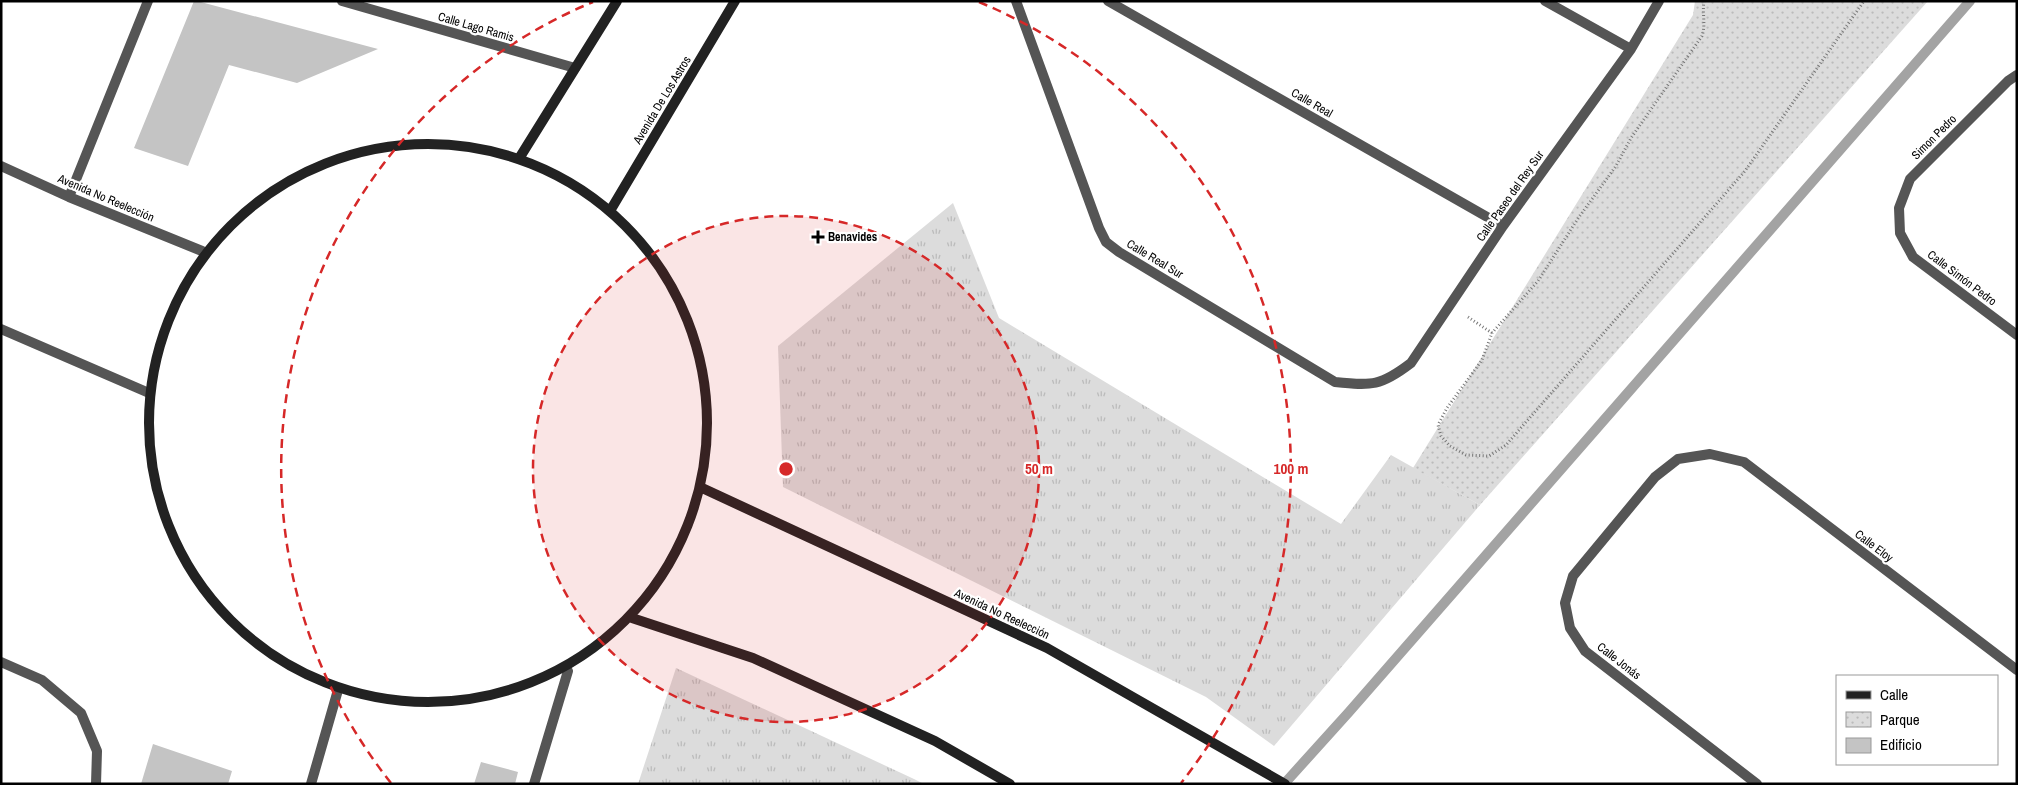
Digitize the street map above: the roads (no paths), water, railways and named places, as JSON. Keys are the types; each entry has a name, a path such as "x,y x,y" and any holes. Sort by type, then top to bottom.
{"main road":[{"path":"520,157 617,1"},
{"name":"Avenida De Los Astros","path":"610,211 735,1"},
{"path":"431,144 520,157 567,180 610,211 660,268 692,337 706,412 700,487 674,557 632,618 568,671 493,697 420,704 411,704 338,690 261,648 205,591 165,509 149,393 154,342 172,292 202,251 260,199 344,156 431,144"},
{"name":"Avenida No Reelección","path":"700,487 1047,648 1284,784"},
{"path":"632,618 753,658 935,741 1010,784"}],"street":[{"path":"69,198 148,1"},
{"name":"Calle Lago Ramis","path":"342,1 575,68"},
{"name":"Calle Real Sur","path":"1016,1 1099,228 1106,242 1119,252 1335,382 1365,386"},
{"name":"Calle Real","path":"1108,1 1503,226"},
{"path":"1545,1 1631,49"},
{"name":"Calle Paseo del Rey Sur","path":"1365,386 1391,379 1411,363 1503,226 1631,49 1659,1"},
{"name":"Simon Pedro","path":"1900,233 1899,208 1910,179 2008,80 2017,75"},
{"name":"Avenida No Reelección","path":"1,166 69,198 202,251"},
{"name":"Calle Simón Pedro","path":"1900,233 1913,257 2017,335"},
{"path":"1,329 149,393"},
{"name":"Calle Eloy","path":"1710,454 1744,462 2017,670"},
{"name":"Calle Jonás","path":"1710,454 1678,459 1655,477 1573,576 1565,603 1570,628 1585,651 1757,784"},
{"path":"1,662 42,680 81,713 97,751 96,784"},
{"path":"534,784 568,671"},
{"path":"311,784 338,690"}],"waterway":[{"path":"1284,784 1970,1"}],"place":[{"name":"Benavides","path":"818,237"}]}
